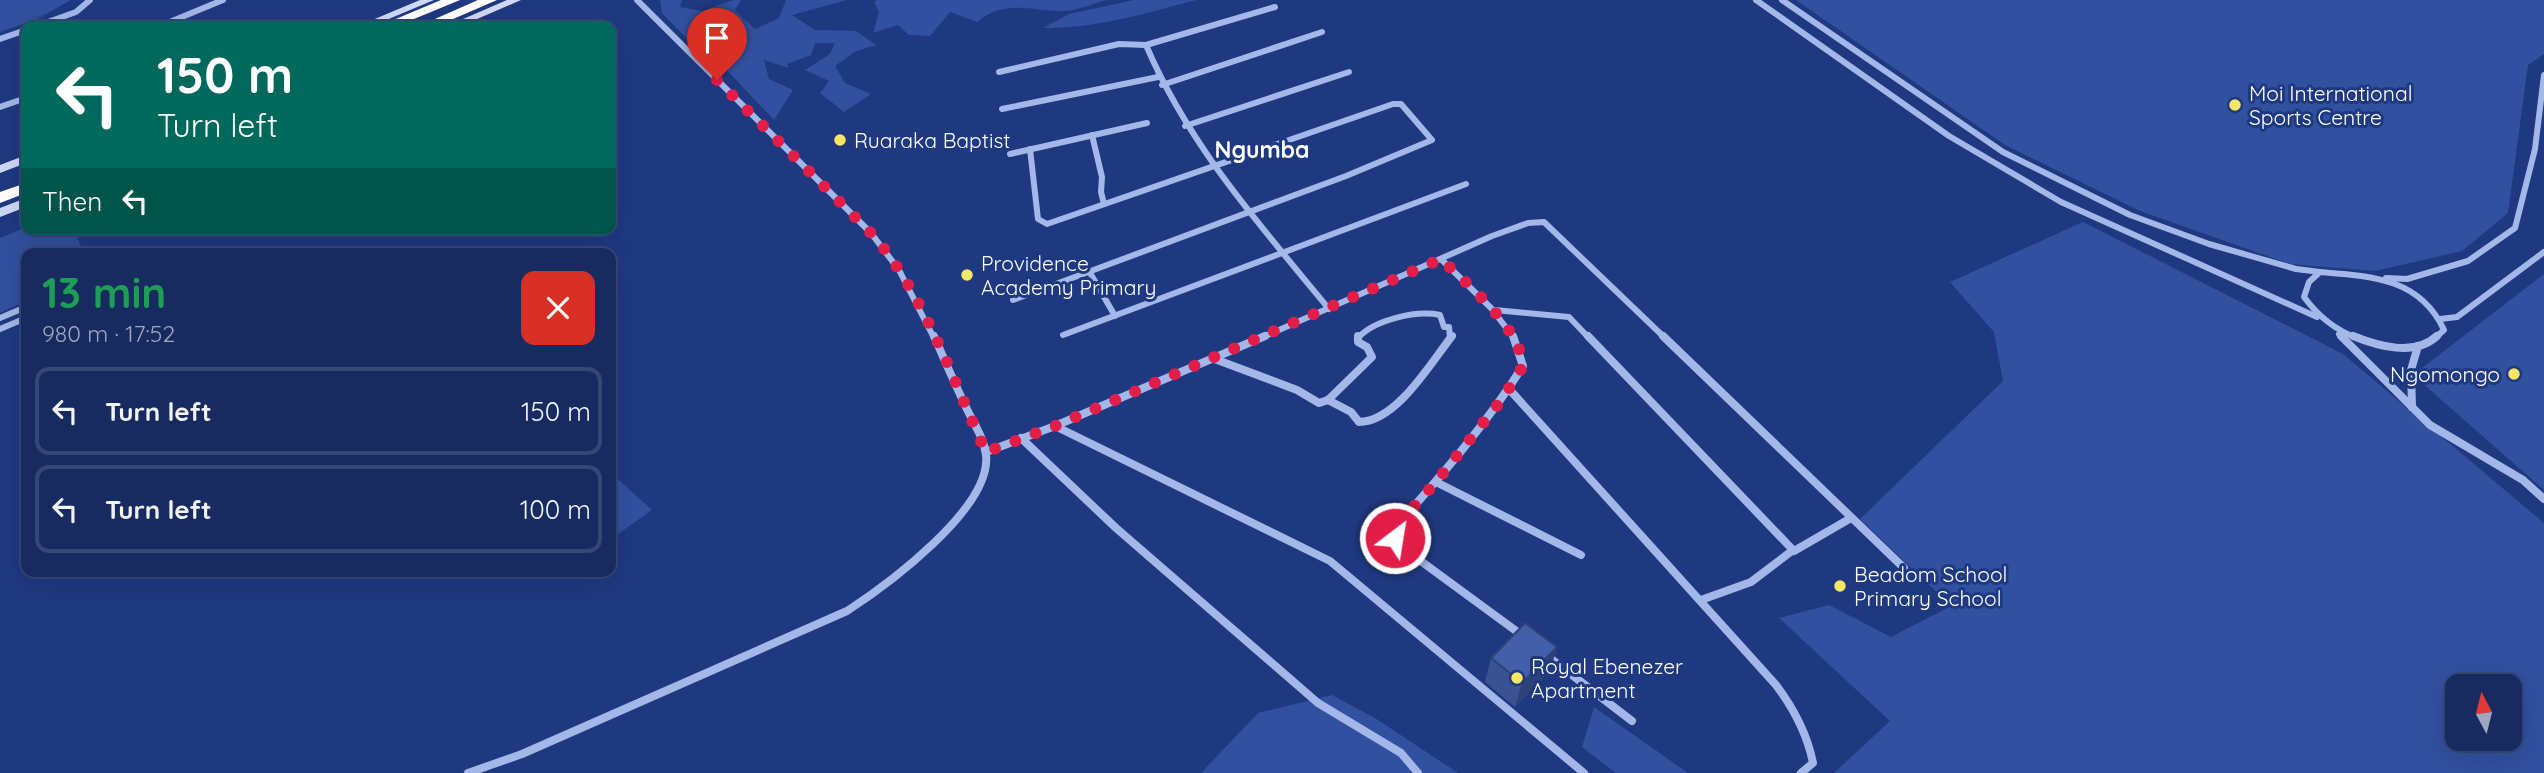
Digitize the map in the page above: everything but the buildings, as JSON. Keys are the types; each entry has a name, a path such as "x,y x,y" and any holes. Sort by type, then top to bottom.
{"highway":[{"path":"399,21 453,0"},
{"path":"438,21 490,0"},
{"path":"0,187 21,178"},
{"path":"0,198 21,190"}],"main road":[{"path":"376,21 429,0"},
{"path":"464,21 516,0"},
{"path":"0,169 21,161"},
{"path":"0,213 21,204"}],"street":[{"path":"51,21 76,12 90,0"},
{"path":"169,21 223,0"},
{"path":"468,773 522,754 846,611 878,592 904,571 957,515 983,475 986,452 935,340 883,246 637,0"},
{"path":"1756,0 1949,136 2061,202 2317,317 2335,330 2412,408 2440,432 2523,480 2544,499"},
{"path":"1782,0 2003,152 2130,215 2209,244 2296,269 2320,272 2407,279 2468,261 2515,228 2535,149 2544,75"},
{"path":"999,72 1119,44 1146,45 1275,7"},
{"path":"0,39 21,32"},
{"path":"1162,85 1322,32"},
{"path":"1146,45 1158,77 1185,125 1214,166 1329,309"},
{"path":"1185,125 1349,72"},
{"path":"1002,109 1158,77"},
{"path":"0,107 21,100"},
{"path":"1013,300 1346,176 1432,140 1401,104 1393,104 1047,223 1039,222 1030,149"},
{"path":"1010,154 1147,122"},
{"path":"1092,135 1102,177 1101,192 1104,204"},
{"path":"1063,335 1285,254 1361,221 1466,184"},
{"path":"986,452 1055,426 1492,236 1528,223 1544,222 1904,568"},
{"path":"2440,319 2457,317 2544,252"},
{"path":"1441,259 1495,310 1522,357 1522,370 1436,482 1394,529 1395,538 1403,548 1492,611 1632,721"},
{"path":"1089,271 1115,316"},
{"path":"2317,317 2304,297 2309,282 2320,272"},
{"path":"2335,330 2377,345 2418,346 2438,338 2444,330 2432,306 2417,295 2378,277"},
{"path":"0,318 21,309"},
{"path":"1495,310 1569,317 1794,551"},
{"path":"1212,358 1297,390 1319,403 1328,400 1372,357 1367,347 1358,342 1358,337 1399,317 1420,312 1440,316 1444,327 1449,327 1452,336 1389,413 1373,422 1359,422 1351,412 1328,400"},
{"path":"0,330 21,320"},
{"path":"2412,408 2411,370 2418,346"},
{"path":"1509,389 1757,661 1802,721 1811,745 1813,763 1801,773"},
{"path":"1055,426 1330,561 1584,773"},
{"path":"1021,438 1116,528 1318,703 1401,753 1418,773"},
{"path":"1436,482 1581,555"},
{"path":"1701,600 1751,582 1794,551 1851,518"}],"shaded area":[{"path":"0,0 71,0 37,19 21,21 21,25 0,32"},
{"path":"660,0 682,0 680,7 702,11 733,0 741,0 735,10 755,29 779,18 786,0 847,0 792,15 815,30 856,31 876,45 856,51 835,66 845,83 871,94 844,112 820,93 829,81 805,70 830,54 835,43 815,43 811,55 787,64 789,68 764,60 769,79 793,90 774,120 725,68 712,62 727,44 696,48 662,13"},
{"path":"1107,0 1065,11 1006,9 987,15 977,22 950,12 930,36 909,35 898,25 873,33 879,12 874,2"},
{"path":"1134,0 1196,0 1101,23 1043,28 1069,14"},
{"name":"Moi International Sports Centre","path":"1796,0 2544,0 2544,54 2528,65 2508,213 2462,251 2375,271 2290,264 2140,211 2005,145"},
{"path":"2083,222 2343,354 2544,523 2544,773 1834,773 1890,721 1779,618 1829,605 1891,637 1951,606 1860,519 2003,381 1994,332 1950,282"},
{"path":"21,229 21,235 76,235 82,248 21,248 21,303 0,313 0,238"},
{"path":"2544,274 2544,490 2413,375"},
{"path":"616,478 652,510 616,535"},
{"path":"1332,695 1375,718 1458,773 1201,773 1258,713"},
{"path":"1594,707 1688,773 1616,773 1582,747"}],"place":[{"name":"Moi International Sports Centre","path":"2235,105"},
{"name":"Ruaraka Baptist","path":"840,140"},
{"name":"Providence Academy Primary","path":"967,275"},
{"name":"Ngomongo","path":"2514,374"},
{"name":"Beadom School Primary School","path":"1840,586"},
{"name":"Royal Ebenezer Apartment","path":"1517,678"}],"district":[{"name":"Ngumba","path":"1262,149"}],"route":[{"path":"717,80 871,233 891,257 935,340 986,452 1055,426 1441,259 1495,310 1520,351 1523,366 1503,398 1436,482 1394,529 1395,538"}]}
